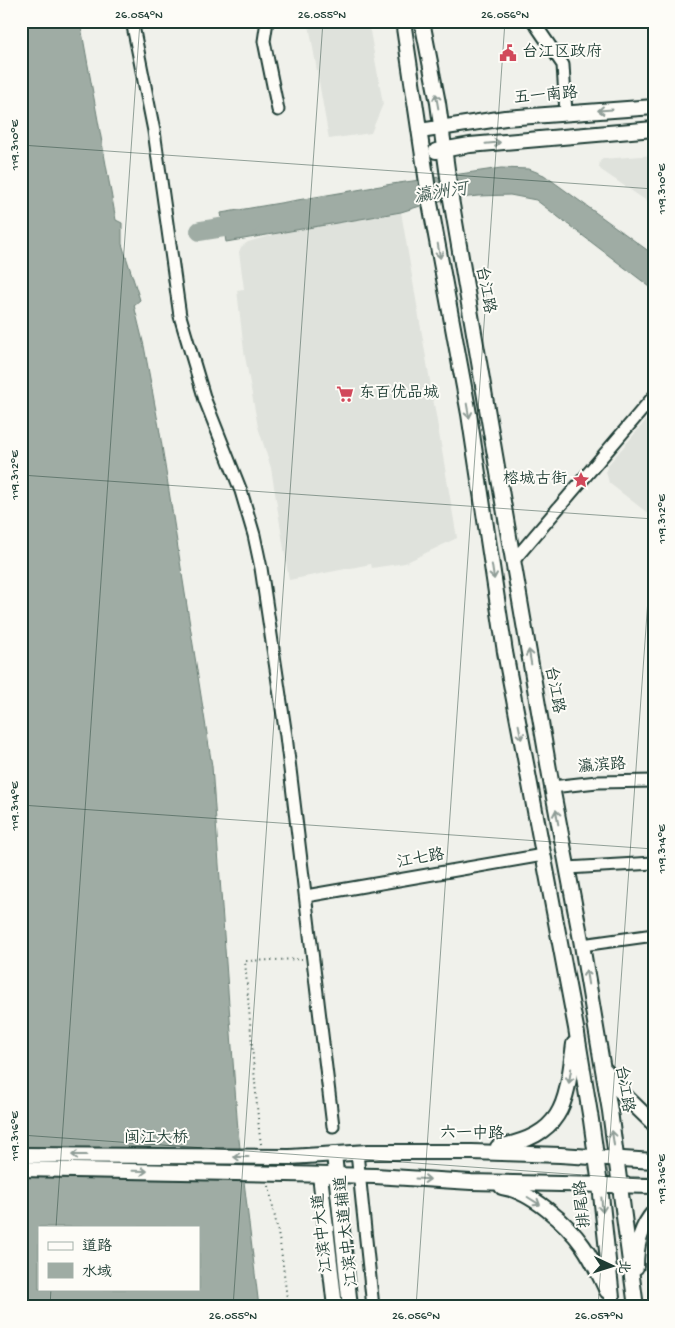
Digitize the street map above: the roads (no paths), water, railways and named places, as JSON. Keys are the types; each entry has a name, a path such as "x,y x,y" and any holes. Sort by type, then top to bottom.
{"main road":[{"path":"403,21 430,203 469,414 505,652 576,1028 597,1157"},
{"path":"422,21 444,149"},
{"name":"五一南路","path":"420,131 505,118 654,107"},
{"path":"424,153 470,145 654,129"},
{"name":"台江路","path":"444,149 447,176 566,868 582,945 619,1186"},
{"path":"472,1152 515,1144 530,1139 558,1116 567,1092 576,1028"},
{"path":"600,1054 605,1070 615,1086 654,1124"},
{"name":"六一中路","path":"290,1157 356,1153 472,1152 654,1161"},
{"name":"江滨中大道","path":"334,1154 350,1307"},
{"name":"闽江大桥","path":"21,1155 290,1157"},
{"name":"排尾路","path":"597,1157 613,1304"},
{"name":"闽江大桥","path":"21,1169 375,1176 472,1182"},
{"name":"江滨中大道","path":"320,1175 335,1307"},
{"path":"472,1182 654,1186"},
{"path":"472,1182 511,1188 536,1202 560,1221 584,1246 598,1270 613,1304"},
{"path":"619,1186 635,1304"},
{"path":"635,1304 638,1243 642,1228 654,1212"}],"street":[{"path":"132,21 154,131 180,316 205,400 241,491 254,535 261,568 286,736 333,1126"},
{"path":"266,21 264,41 278,110"},
{"path":"533,21 564,65 566,113"},
{"path":"514,560 654,396"},
{"name":"瀛滨路","path":"552,787 597,782 654,781"},
{"name":"江七路","path":"306,896 543,855"},
{"path":"566,868 654,863"},
{"path":"582,945 654,935"},
{"name":"江滨中大道辅道","path":"356,1153 373,1307"}],"water":[{"path":"21,21 80,21 116,220 122,223 122,244 140,300 134,305 144,346 159,427 212,766 238,1131 259,1307 21,1307"},
{"path":"501,168 529,169 544,175 654,255 654,290 536,200 510,195 451,199 401,212 226,242 221,213"}],"waterway":[{"name":"瀛洲河","path":"200,231 250,223"}],"place":[{"name":"台江区政府","path":"508,53"},
{"name":"东百优品城","path":"345,394"},
{"name":"榕城古街","path":"581,480"}]}
